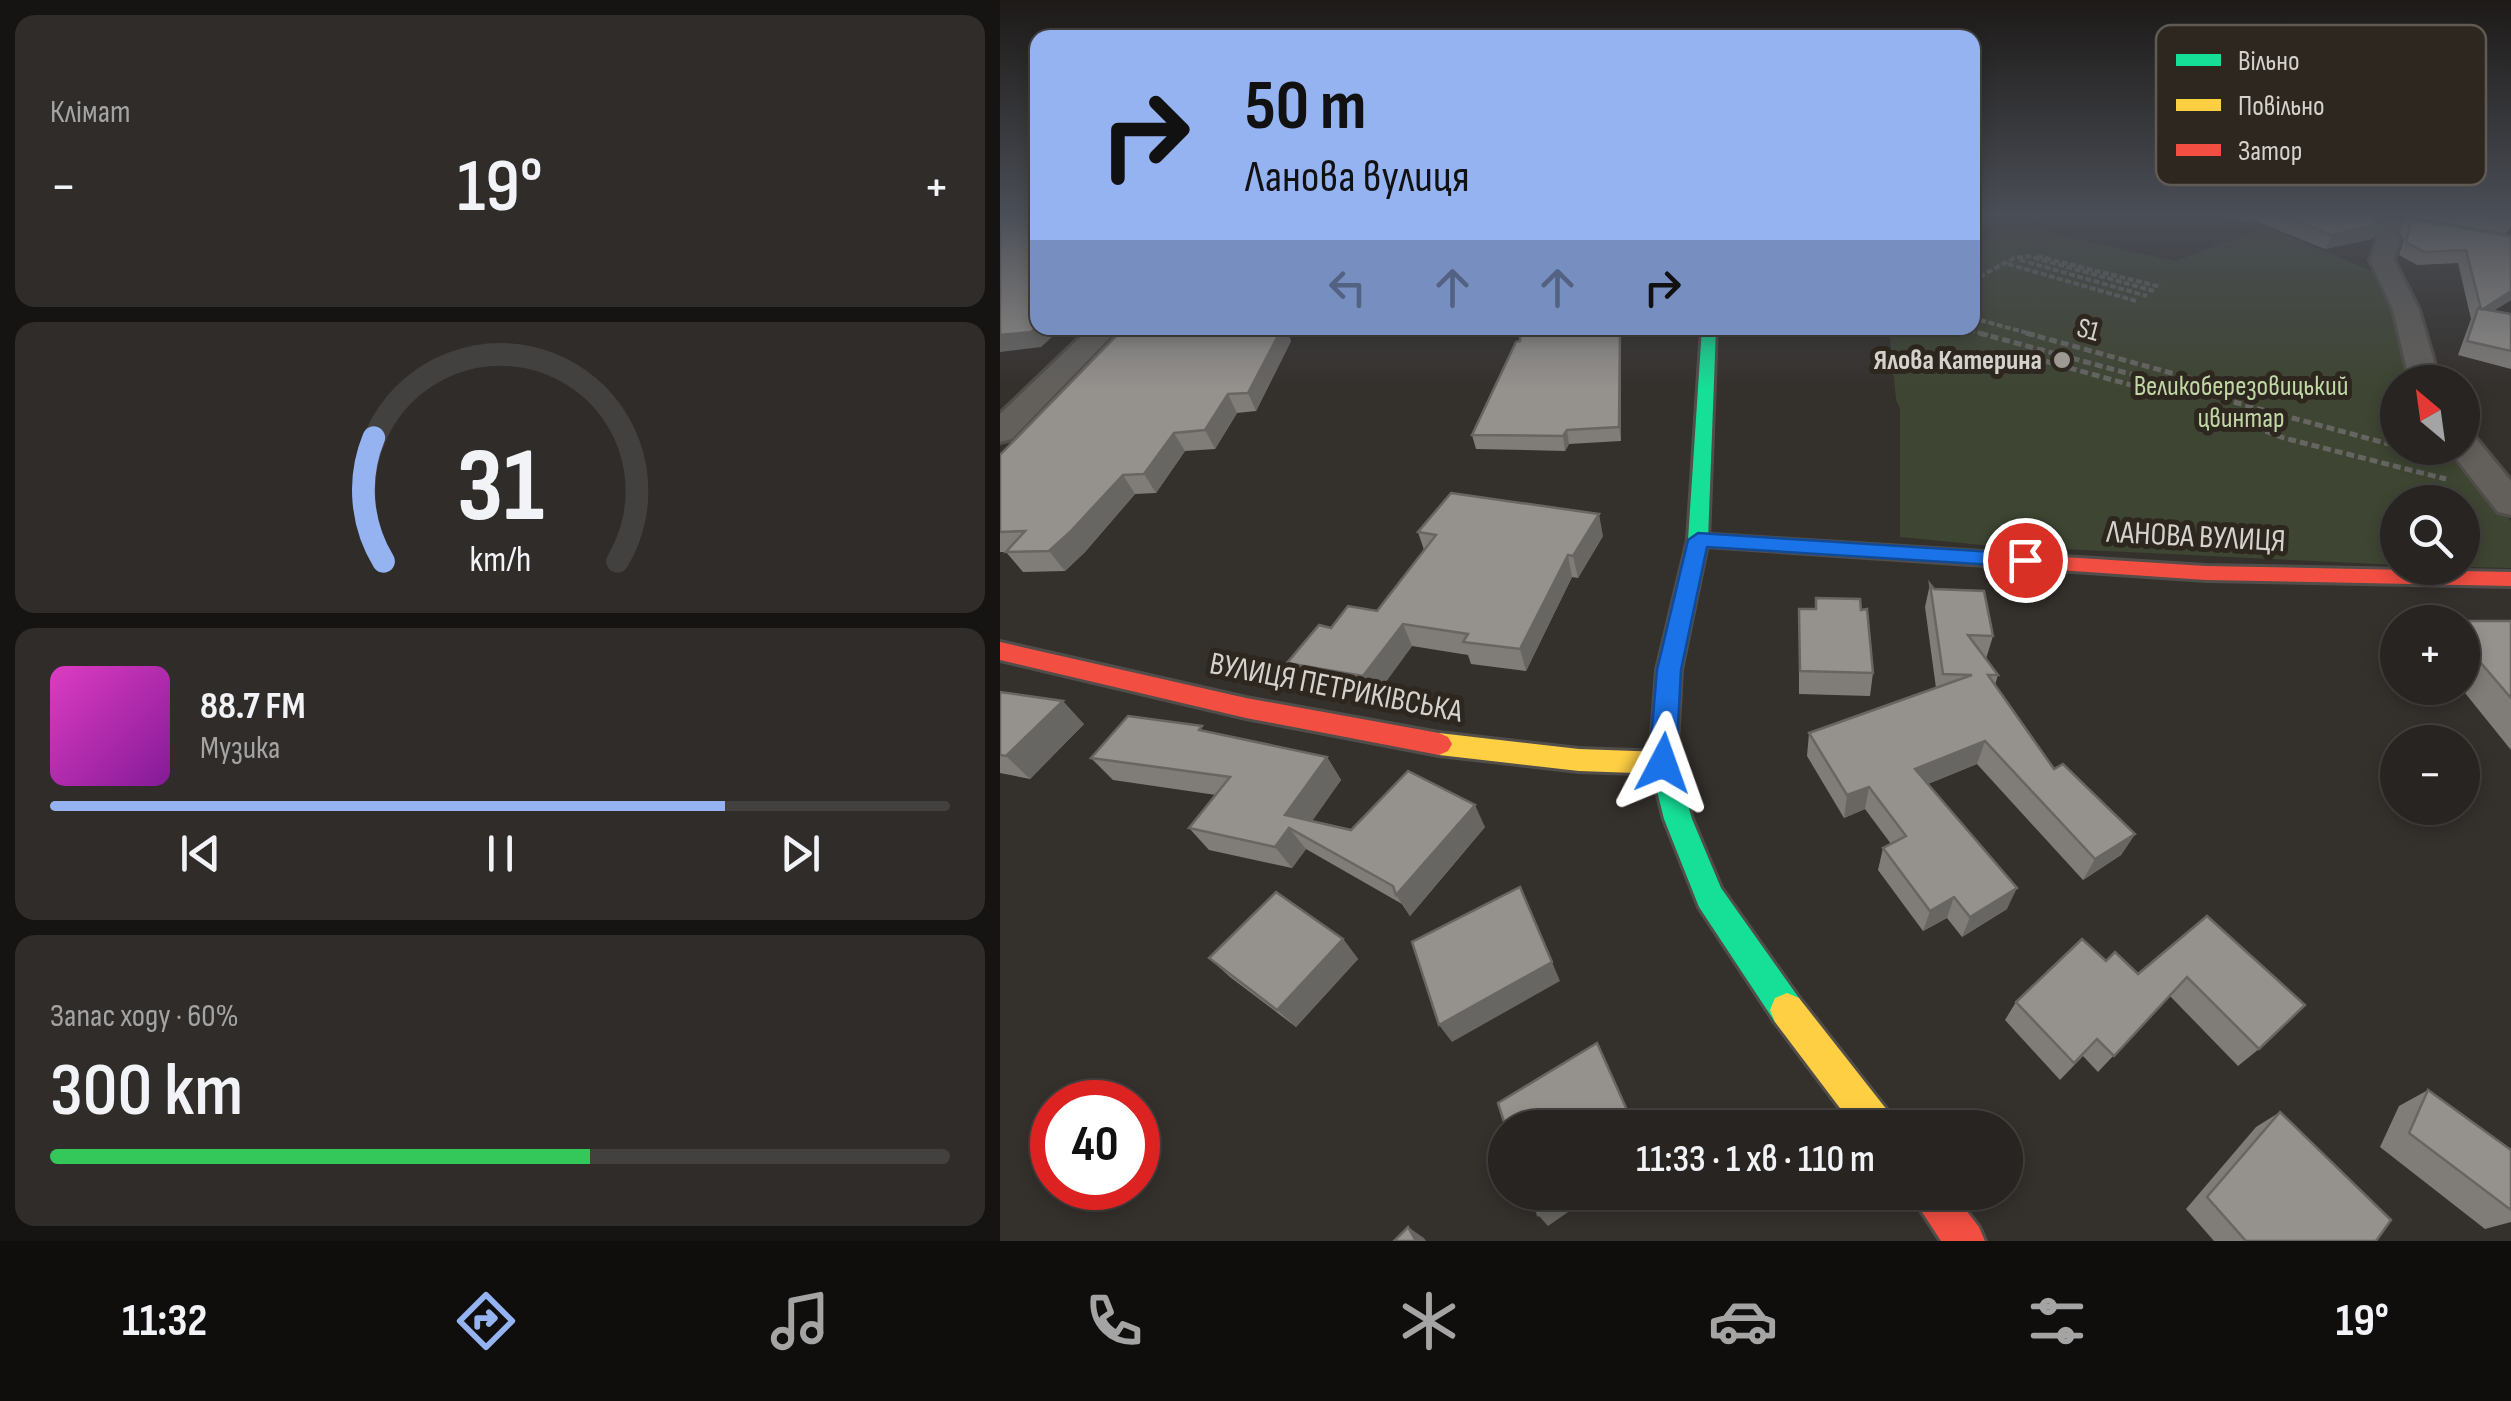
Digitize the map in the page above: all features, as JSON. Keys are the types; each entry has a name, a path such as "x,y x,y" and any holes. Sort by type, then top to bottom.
{"street":[{"path":"2389,274 2406,310 2421,365"},
{"path":"1000,432 1098,335"},
{"path":"1708,335 1698,540 1669,670 1663,763 1678,819 1710,897 1780,1000 1864,1110"},
{"path":"2467,465 2511,504"},
{"name":"ЛАНОВА ВУЛИЦЯ","path":"1698,540 2122,566 2430,580 2511,579"},
{"name":"ВУЛИЦЯ ПЕТРИКІВСЬКА","path":"1000,651 1352,730 1553,760 1663,763"},
{"path":"1942,1210 1965,1241"}],"path":[{"path":"2043,274 2136,301"},
{"path":"2070,274 2147,296"},
{"path":"2094,274 2154,290"},
{"path":"2116,274 2161,286"},
{"name":"S1","path":"1980,320 2194,379"},
{"path":"1980,334 2380,444"},
{"path":"2034,358 2156,392"},
{"path":"2242,423 2284,438 2380,451"}],"green space":[{"name":"Великоберезовицький цвинтар","path":"1980,274 2377,274 2409,365 2380,365 2380,465 2466,465 2511,521 2511,568 2480,567 2480,485 2380,485 2380,564 1982,545 1900,537 1900,408 1890,335 1980,335"}],"building":[{"path":"1000,274 1030,274 1030,332 1000,335"},
{"path":"2472,274 2511,274 2511,291 2483,309 2511,314 2511,351 2467,341 2478,308 2481,309"},
{"path":"1117,335 1278,335 1248,393 1228,394 1205,430 1174,433 1144,474 1123,475 1049,551 1006,552 1025,531 1000,532 1000,455"},
{"path":"1520,335 1620,335 1619,427 1567,430 1563,436 1472,435 1516,342"},
{"path":"1451,493 1599,514 1573,556 1568,555 1520,649 1463,642 1468,634 1403,624 1363,676 1287,663 1319,625 1331,628 1348,606 1377,611 1436,535 1418,532"},
{"path":"1930,584 1934,589 1984,591 1993,636 1968,635 1998,675 1988,675 2054,769 2063,764 2135,834 2095,859 1985,741 1915,769 2017,888 1970,917 1954,897 1930,911 1883,848 1906,836 1869,787 1847,795 1809,733 1972,675 1943,674"},
{"path":"1816,598 1860,599 1861,610 1867,609 1873,673 1800,671 1799,609 1816,609"},
{"path":"2480,621 2511,621 2511,698 2480,662"},
{"path":"1000,692 1063,701 1006,756 1000,755"},
{"path":"1128,716 1202,726 1199,730 1327,757 1285,815 1351,830 1408,771 1475,805 1396,895 1393,886 1289,828 1275,847 1189,828 1230,777 1091,758"},
{"path":"1520,887 1552,962 1439,1025 1412,942"},
{"path":"1276,892 1343,939 1277,1010 1209,958"},
{"path":"2207,916 2305,1005 2259,1049 2187,977 2114,1056 2097,1039 2074,1063 2016,1002 2082,939 2106,961 2115,952 2138,974"},
{"path":"1597,1043 1627,1110 1500,1110 1498,1103"},
{"path":"2428,1090 2511,1150 2511,1210 2409,1133"},
{"path":"2280,1112 2391,1220 2376,1241 2246,1241 2207,1197"},
{"path":"1408,1227 1416,1241 1394,1241"}],"traffic: fast":[{"path":"1709,335 1698,540 1669,670 1663,763 1678,819 1710,897 1787,1010"}],"traffic: slow":[{"path":"1439,744 1579,760 1663,763"},
{"path":"1787,1010 1864,1110"}],"traffic: jam":[{"path":"1698,540 2206,573 2511,579"},
{"path":"1000,651 1246,708 1439,744"},
{"path":"1942,1210 1965,1241"}],"place":[{"name":"Ялова Катерина","path":"2062,360"}],"route":[{"path":"1663,763 1669,670 1698,540 2025,560"}]}
